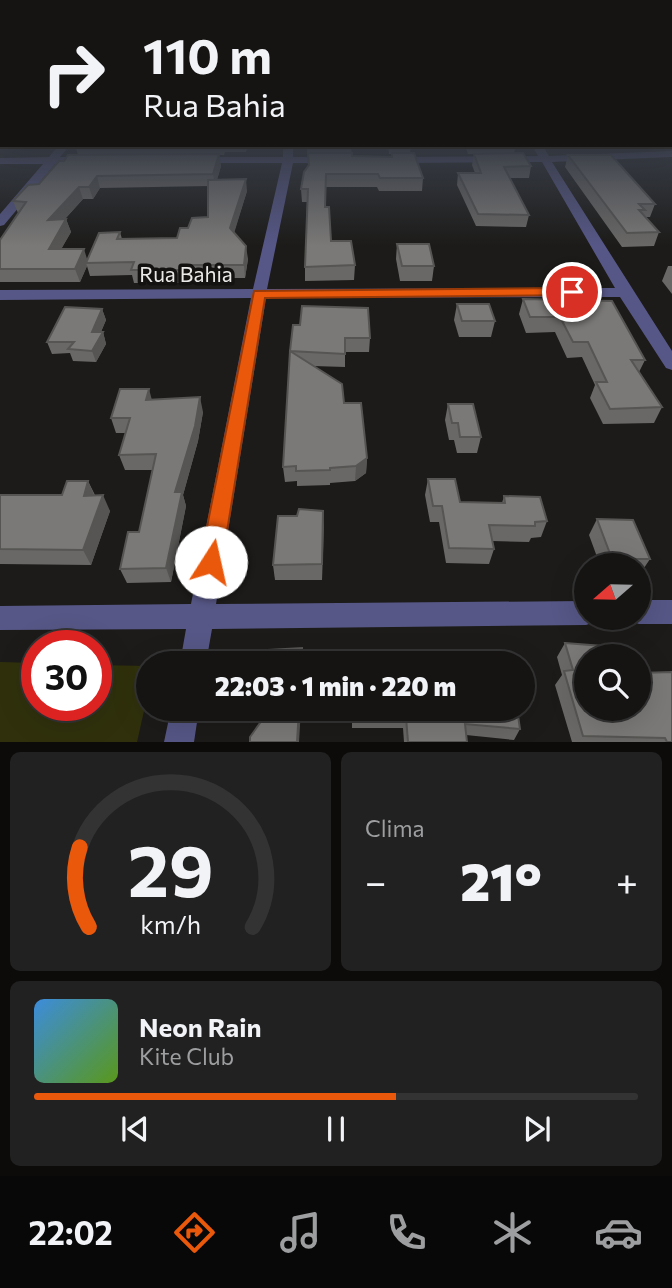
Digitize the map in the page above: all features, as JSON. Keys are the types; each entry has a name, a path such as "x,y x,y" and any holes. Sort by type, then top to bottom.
{"street":[{"path":"0,222 38,177"},
{"path":"195,651 259,294 283,177"},
{"path":"557,177 625,292 666,345 672,364"},
{"name":"Rua Bahia","path":"0,295 625,292"},
{"path":"651,612 672,612"},
{"path":"0,618 574,613"},
{"path":"179,742 183,721"}],"shaded area":[{"path":"0,662 21,663 21,721 112,721 112,665 136,666 136,721 142,721 137,742 0,742"}],"building":[{"path":"45,177 97,177 89,187 79,187 48,220 66,219 49,249 84,249 75,269 0,269 0,240 26,202 13,201 28,185 39,184"},
{"path":"303,177 326,177 325,207 329,207 331,241 351,241 355,265 305,267 308,189 301,189"},
{"path":"379,177 423,178 380,178"},
{"path":"460,177 509,177 529,215 478,214"},
{"path":"584,177 630,177 655,204 639,204 645,210 639,210 659,232 627,233"},
{"path":"246,179 230,228 246,246 244,265 184,265 183,270 131,270 134,262 86,263 99,233 120,232 117,239 177,238 180,228 188,228 192,218 208,217 208,180"},
{"path":"397,244 429,244 434,266 402,266"},
{"path":"523,299 612,301 645,360 631,360 662,407 610,409 596,382 607,382 588,342 573,342 560,317 530,317"},
{"path":"457,304 489,304 495,321 462,321"},
{"path":"302,306 368,308 370,338 345,338 345,354 290,351 293,325 300,325"},
{"path":"65,307 102,309 92,332 103,332 92,351 68,349 74,342 47,342"},
{"path":"290,351 342,384 344,403 361,403 367,458 356,466 296,471 296,466 283,467"},
{"path":"120,389 149,389 146,400 200,397 195,426 175,492 182,492 166,568 120,569 128,532 139,532 156,454 119,455 130,418 111,418"},
{"path":"448,404 473,404 481,437 460,437 458,423 452,423"},
{"path":"428,479 455,479 460,502 505,503 504,496 540,497 547,521 535,522 535,526 489,525 494,549 449,548 442,506 433,506"},
{"path":"67,481 88,481 84,496 103,495 83,550 0,549 0,495 62,495"},
{"path":"299,509 323,511 322,564 273,565 278,516 297,516"},
{"path":"597,519 633,520 647,553 610,553"},
{"path":"565,643 578,644 574,644 574,705 564,671 573,670"},
{"path":"302,648 302,651 250,651"},
{"path":"672,672 672,742 667,742 665,738 583,736 579,721 651,721 651,673"},
{"path":"261,721 298,721 297,742 250,742 250,737"},
{"path":"406,721 519,721 520,729 465,724 467,742 408,742"}],"route":[{"path":"211,562 259,294 572,292"}]}
